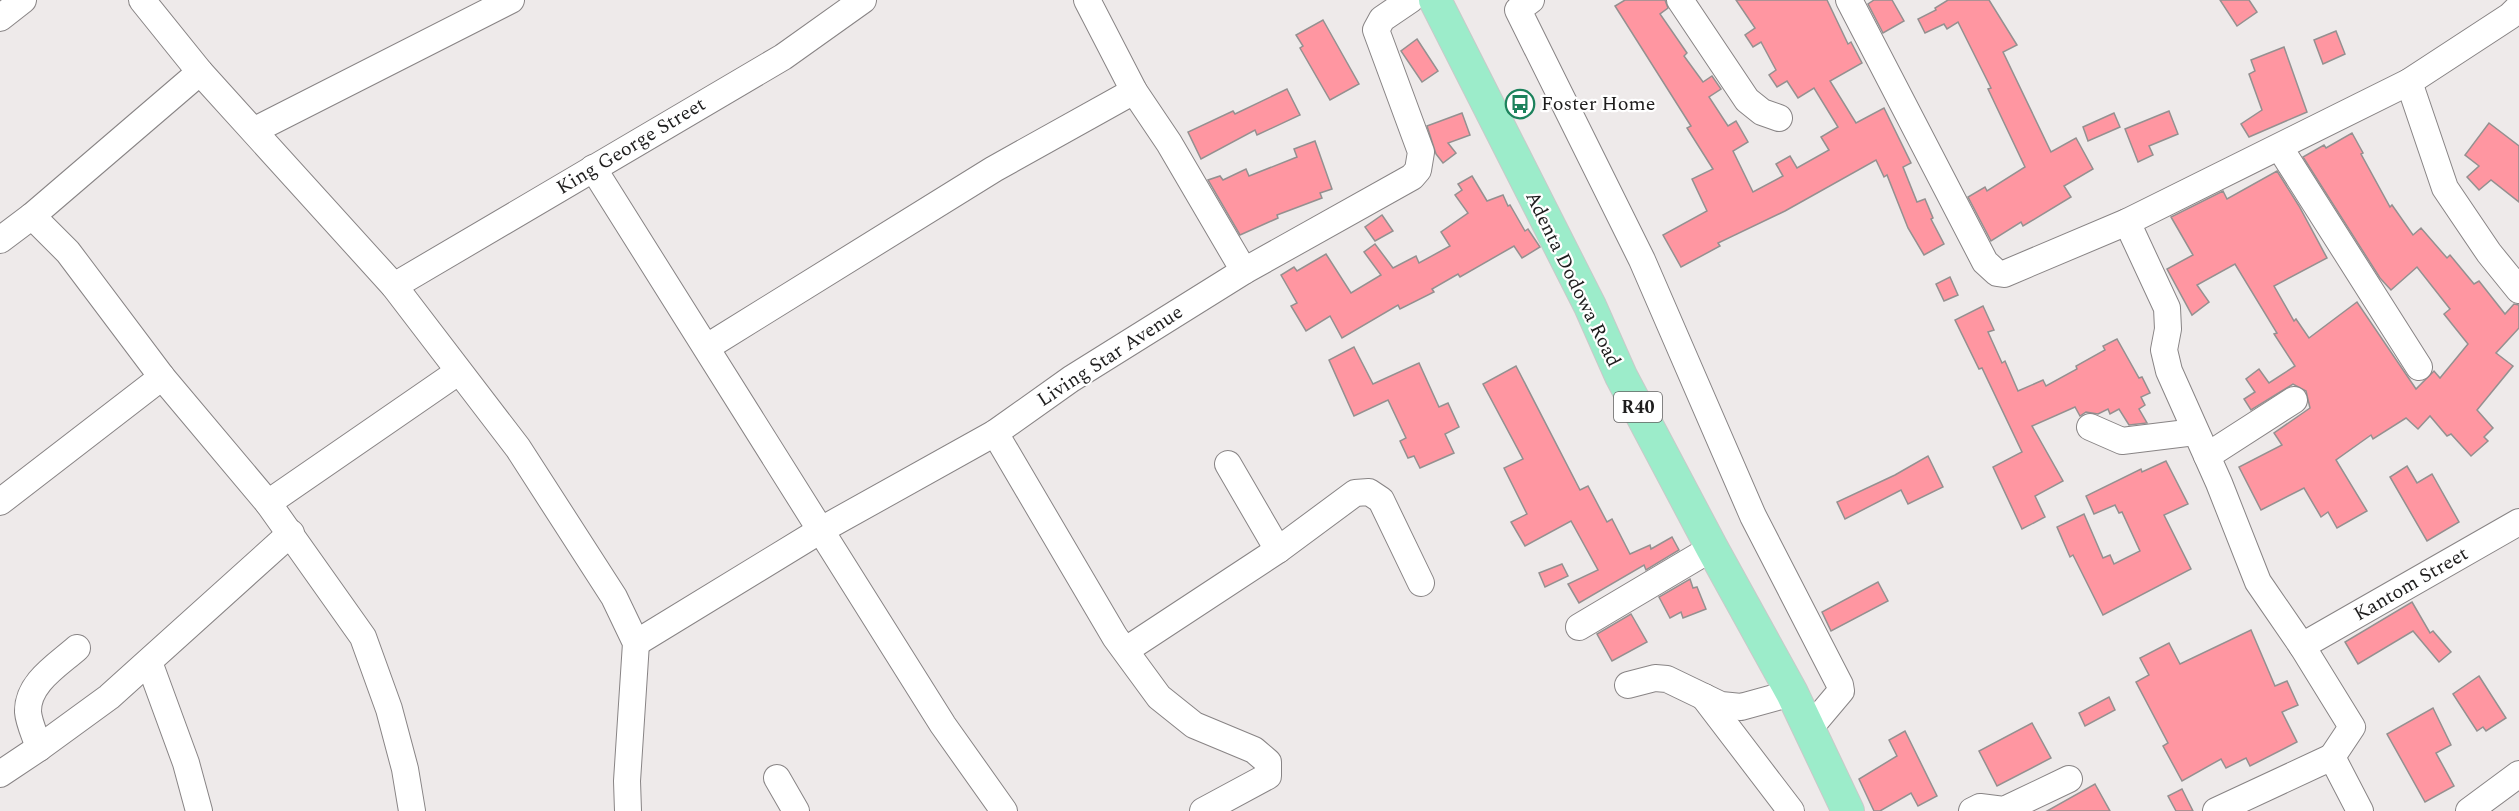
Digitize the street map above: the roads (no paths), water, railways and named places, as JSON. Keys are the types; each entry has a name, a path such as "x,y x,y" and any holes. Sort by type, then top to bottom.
{"main road":[{"name":"Adenta Dodowa Road","path":"1435,0 1590,306 1622,376 1712,548 1792,693 1848,811"}],"street":[{"path":"0,18 22,0"},
{"path":"142,0 200,72 394,286 518,447 614,597 636,643 627,781 628,811"},
{"path":"255,130 511,0"},
{"name":"King George Street","path":"394,286 783,57 863,0"},
{"path":"1087,0 1134,91 1169,143 1244,271"},
{"name":"Living Star Avenue","path":"636,643 821,530 994,433 1071,379 1244,271 1412,177 1418,170 1420,152 1376,30 1382,19 1410,0"},
{"path":"1680,0 1747,100 1762,112 1779,118"},
{"path":"1849,0 1985,262 1997,273 2004,274 2127,222 2409,82 2519,8"},
{"path":"1520,3 1642,260 1753,516 1840,685 1841,691 1809,729"},
{"path":"0,240 32,216 200,72"},
{"path":"2409,82 2442,182 2489,252 2515,275"},
{"path":"707,347 994,169 1134,91"},
{"path":"2280,148 2419,367"},
{"path":"593,168 944,725 1004,811"},
{"path":"32,216 68,252 162,377 268,503 363,637 389,709 405,769 412,811"},
{"path":"2127,222 2167,308 2168,329 2164,350 2169,371 2258,582 2302,646 2352,728 2332,757 2216,811"},
{"path":"268,503 458,372"},
{"path":"0,502 162,377"},
{"path":"2206,456 2294,400"},
{"path":"2090,427 2122,441 2196,432"},
{"path":"994,433 1115,637 1159,697 1194,725 1254,750 1268,762 1268,776 1203,811"},
{"path":"1228,464 1278,550"},
{"path":"1126,650 1278,550 1355,493 1369,492 1381,500 1421,583"},
{"name":"Kantom Street","path":"2302,646 2519,522"},
{"path":"0,774 109,697 291,533"},
{"path":"1579,627 1712,548"},
{"path":"39,748 28,714 30,694 39,682 77,648"},
{"path":"149,662 186,763 199,811"},
{"path":"1628,685 1655,678 1668,679 1721,705 1741,707 1792,693"},
{"path":"1703,696 1791,811"},
{"path":"2332,757 2360,811"},
{"path":"2469,811 2519,774"},
{"path":"777,778 796,811"},
{"path":"1972,811 1980,807 2004,810 2069,779"}],"place":[{"name":"Foster Home","path":"1520,104"}]}
